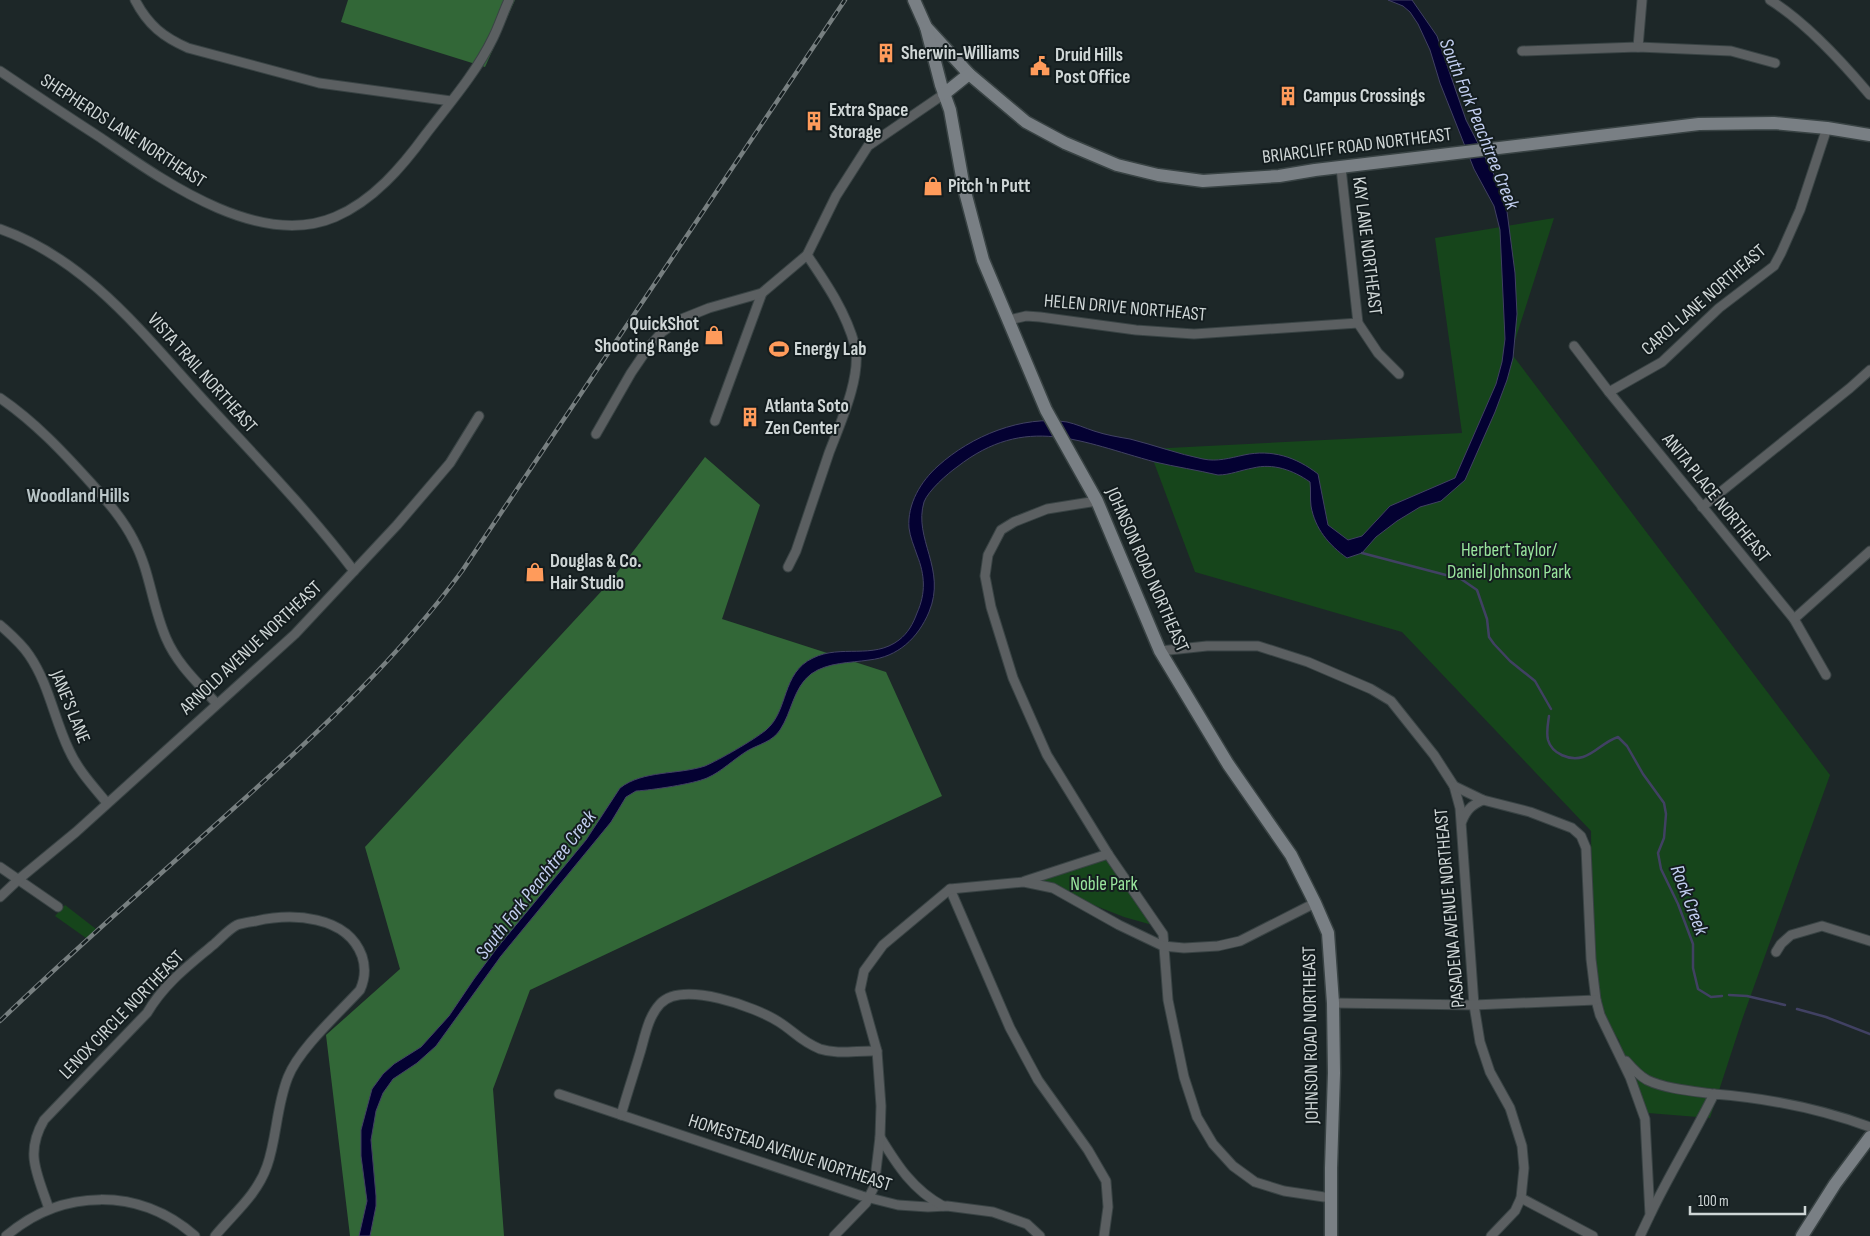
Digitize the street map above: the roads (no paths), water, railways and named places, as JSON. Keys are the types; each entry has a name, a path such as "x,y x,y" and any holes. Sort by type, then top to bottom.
{"street":[{"path":"135,0 152,26 168,39 188,48 319,83 451,101"},
{"name":"SHEPHERDS LANE NORTHEAST","path":"0,71 169,184 201,201 240,216 270,224 306,225 335,217 365,199 396,173 471,74 492,39 509,0"},
{"name":"BRIARCLIFF ROAD NORTHEAST","path":"914,0 926,27 968,74 998,101 1038,130 1117,165 1158,176 1203,181 1279,176 1509,146 1699,124 1774,123 1827,128 1870,135"},
{"path":"1638,47 1642,0"},
{"path":"1770,0 1796,20 1825,47 1870,95"},
{"name":"JOHNSON ROAD NORTHEAST","path":"926,27 950,110 974,228 984,260 1046,410 1097,501 1160,651 1228,764 1290,855 1328,933 1333,1003 1334,1073 1330,1236"},
{"path":"1522,51 1638,47 1731,51 1775,63"},
{"path":"596,434 632,372 648,348 662,332 679,320 709,308 762,293 807,255 836,196 868,146 944,94 968,74"},
{"name":"CAROL LANE NORTHEAST","path":"1609,392 1662,362 1719,308 1774,266 1782,253 1800,210 1827,128"},
{"name":"KAY LANE NORTHEAST","path":"1341,168 1358,323 1378,353 1400,374"},
{"name":"VISTA TRAIL NORTHEAST","path":"0,229 48,251 77,271 130,318 258,459 354,571"},
{"path":"788,567 796,551 845,413 856,368 855,348 847,324 828,287 807,255"},
{"path":"715,422 762,293"},
{"name":"HELEN DRIVE NORTHEAST","path":"1009,320 1026,316 1040,317 1136,330 1194,334 1358,323"},
{"name":"ANITA PLACE NORTHEAST","path":"1574,346 1609,392 1794,619 1826,675"},
{"path":"1702,507 1870,370"},
{"path":"0,398 43,432 119,514 144,562 158,619 166,638 180,662 216,703"},
{"name":"ARNOLD AVENUE NORTHEAST","path":"0,898 19,879 76,832 216,703 295,634 397,525 450,463 479,416"},
{"path":"1097,501 1048,509 1014,522 1001,530 988,555 985,576 991,607 1013,678 1047,755 1108,854 1163,934 1168,1000 1184,1077 1197,1117 1213,1144 1233,1166 1255,1182 1284,1191 1330,1198"},
{"path":"1794,619 1870,551"},
{"name":"JANE'S LANE","path":"0,625 16,639 34,663 74,761 82,774 107,802"},
{"name":"PASADENA AVENUE NORTHEAST","path":"1160,651 1207,646 1258,646 1308,662 1371,689 1391,702 1434,755 1454,786 1461,823 1474,1005 1480,1042 1490,1072 1510,1108 1522,1146 1524,1168 1521,1198 1515,1211 1491,1236"},
{"path":"1454,786 1483,800 1549,819 1572,828 1581,836 1586,848 1591,959 1596,1000 1600,1015 1620,1054 1645,1119 1650,1215"},
{"path":"1461,823 1466,810 1483,800"},
{"path":"834,1236 869,1198 874,1187 880,1137 881,1106 877,1051 860,990 864,971 883,945 950,889 1024,882 1108,854"},
{"path":"0,867 58,907"},
{"path":"1024,882 1053,888 1119,925 1163,946 1184,948 1218,946 1240,941 1315,903"},
{"path":"950,889 1010,1028 1038,1080 1088,1150 1106,1181 1108,1207 1104,1236"},
{"name":"LENOX CIRCLE NORTHEAST","path":"49,1209 33,1159 33,1145 36,1133 44,1120 147,1013 164,988 236,925 271,917 305,917 334,926 352,938 355,943 364,962 365,980 360,990 308,1046 288,1076 277,1111 270,1155 262,1178 247,1202 215,1236"},
{"path":"1776,952 1781,944 1791,936 1822,926 1870,941"},
{"path":"621,1115 650,1019 661,1003 675,996 704,995 742,1004 779,1022 801,1040 827,1051 835,1053 851,1050 877,1051"},
{"path":"1333,1003 1474,1005 1596,1000"},
{"path":"1620,1054 1635,1071 1646,1079 1661,1085 1714,1094 1764,1099 1870,1127"},
{"name":"HOMESTEAD AVENUE NORTHEAST","path":"558,1094 869,1198 898,1205 928,1208 943,1206 993,1212 1027,1224 1040,1236"},
{"path":"1640,1236 1671,1172 1694,1134 1714,1094"},
{"path":"880,1137 905,1176 928,1197 943,1206"},
{"path":"1802,1236 1834,1184 1870,1137"},
{"path":"1521,1198 1593,1236"},
{"path":"6,1236 32,1217 49,1209 69,1203 91,1200 113,1200 151,1209 171,1218 195,1236"}],"waterway":[{"name":"Rock Creek","path":"1362,553 1461,579 1477,590 1487,619 1489,637 1510,661 1535,681 1551,709"},
{"name":"Rock Creek","path":"1549,716 1547,734 1550,745 1557,753 1567,757 1583,757 1618,737 1627,746 1643,774 1664,803 1666,814 1664,838 1658,853 1661,869 1678,904 1693,944 1693,968 1698,989 1711,997 1722,996"},
{"name":"Rock Creek","path":"1729,995 1747,996 1785,1005"},
{"name":"Rock Creek","path":"1797,1009 1826,1017 1870,1034"}],"railway":[{"path":"0,1021 330,719 386,663 438,603 462,571 845,0"}],"place":[{"name":"Sherwin-Williams","path":"886,53"},
{"name":"Druid Hills Post Office","path":"1040,66"},
{"name":"Campus Crossings","path":"1288,96"},
{"name":"Extra Space Storage","path":"814,121"},
{"name":"Pitch 'n Putt","path":"933,186"},
{"name":"QuickShot Shooting Range","path":"714,335"},
{"name":"Energy Lab","path":"779,349"},
{"name":"Atlanta Soto Zen Center","path":"750,417"},
{"name":"Douglas & Co. Hair Studio","path":"535,572"}],"district":[{"name":"Woodland Hills","path":"78,496"}],"water label":[{"name":"South Fork Peachtree Creek","path":"1479,124"},
{"name":"South Fork Peachtree Creek","path":"536,885"}],"park label":[{"name":"Herbert Taylor/ Daniel Johnson Park","path":"1509,561"},
{"name":"Noble Park","path":"1104,884"}]}
